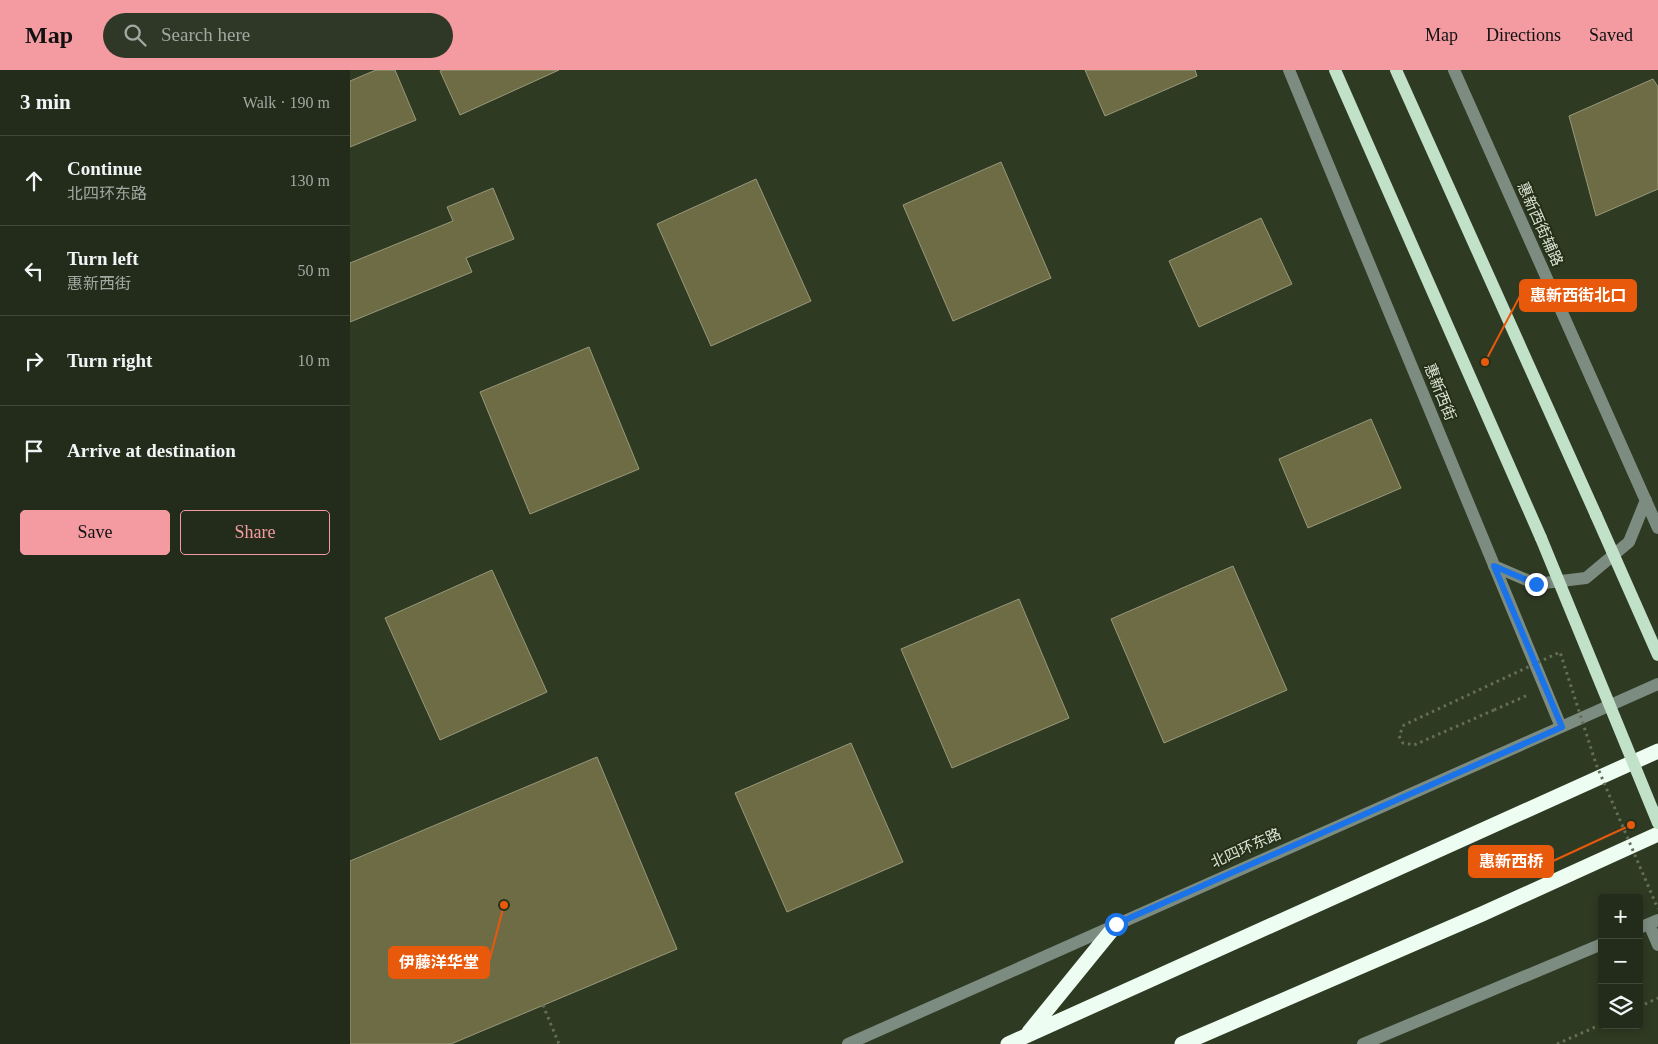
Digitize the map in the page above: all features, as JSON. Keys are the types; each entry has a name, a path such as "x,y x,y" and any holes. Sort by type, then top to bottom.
{"highway":[{"path":"1008,1044 1658,751"},
{"path":"1182,1044 1482,914 1658,834"},
{"path":"1027,1035 1116,924"}],"main road":[{"path":"1335,70 1541,538 1658,823"},
{"path":"1396,70 1658,655"}],"street":[{"name":"惠新西街","path":"1289,70 1562,727"},
{"name":"惠新西街辅路","path":"1454,70 1658,528"},
{"path":"1494,566 1536,584 1586,578 1629,542 1646,500"},
{"name":"北四环东路","path":"848,1044 1658,684"},
{"path":"1649,924 1658,945"},
{"path":"1363,1044 1598,946"}],"path":[{"path":"1545,687 1414,744 1403,743 1399,736 1404,725 1560,652 1596,764 1658,909"},
{"path":"1643,1005 1658,998"},
{"path":"543,1005 559,1044"},
{"path":"1557,1044 1598,1026"}],"building":[{"path":"376,70 395,70 416,120 350,147 350,81"},
{"path":"559,70 460,115 440,71"},
{"path":"1085,70 1195,70 1197,76 1105,116"},
{"path":"1653,79 1658,87 1658,189 1596,216 1569,116"},
{"path":"1001,162 1051,278 953,321 903,205"},
{"path":"756,179 811,301 711,346 657,224"},
{"path":"493,188 514,239 466,258 472,272 350,322 350,263 453,221 447,207"},
{"path":"1261,218 1292,284 1199,327 1169,261"},
{"path":"589,347 639,469 530,514 480,392"},
{"path":"1371,419 1401,488 1308,528 1279,459"},
{"path":"1233,566 1287,690 1164,743 1111,619"},
{"path":"492,570 547,692 440,740 385,618"},
{"path":"1019,599 1069,718 952,768 901,649"},
{"path":"851,743 903,862 787,912 735,793"},
{"path":"597,757 677,949 451,1044 350,1044 350,861"}],"place":[{"name":"惠新西街北口","path":"1485,362"},
{"name":"惠新西桥","path":"1631,825"},
{"name":"伊藤洋华堂","path":"504,905"}],"route":[{"path":"1116,924 1562,727 1494,566 1536,584"}]}
